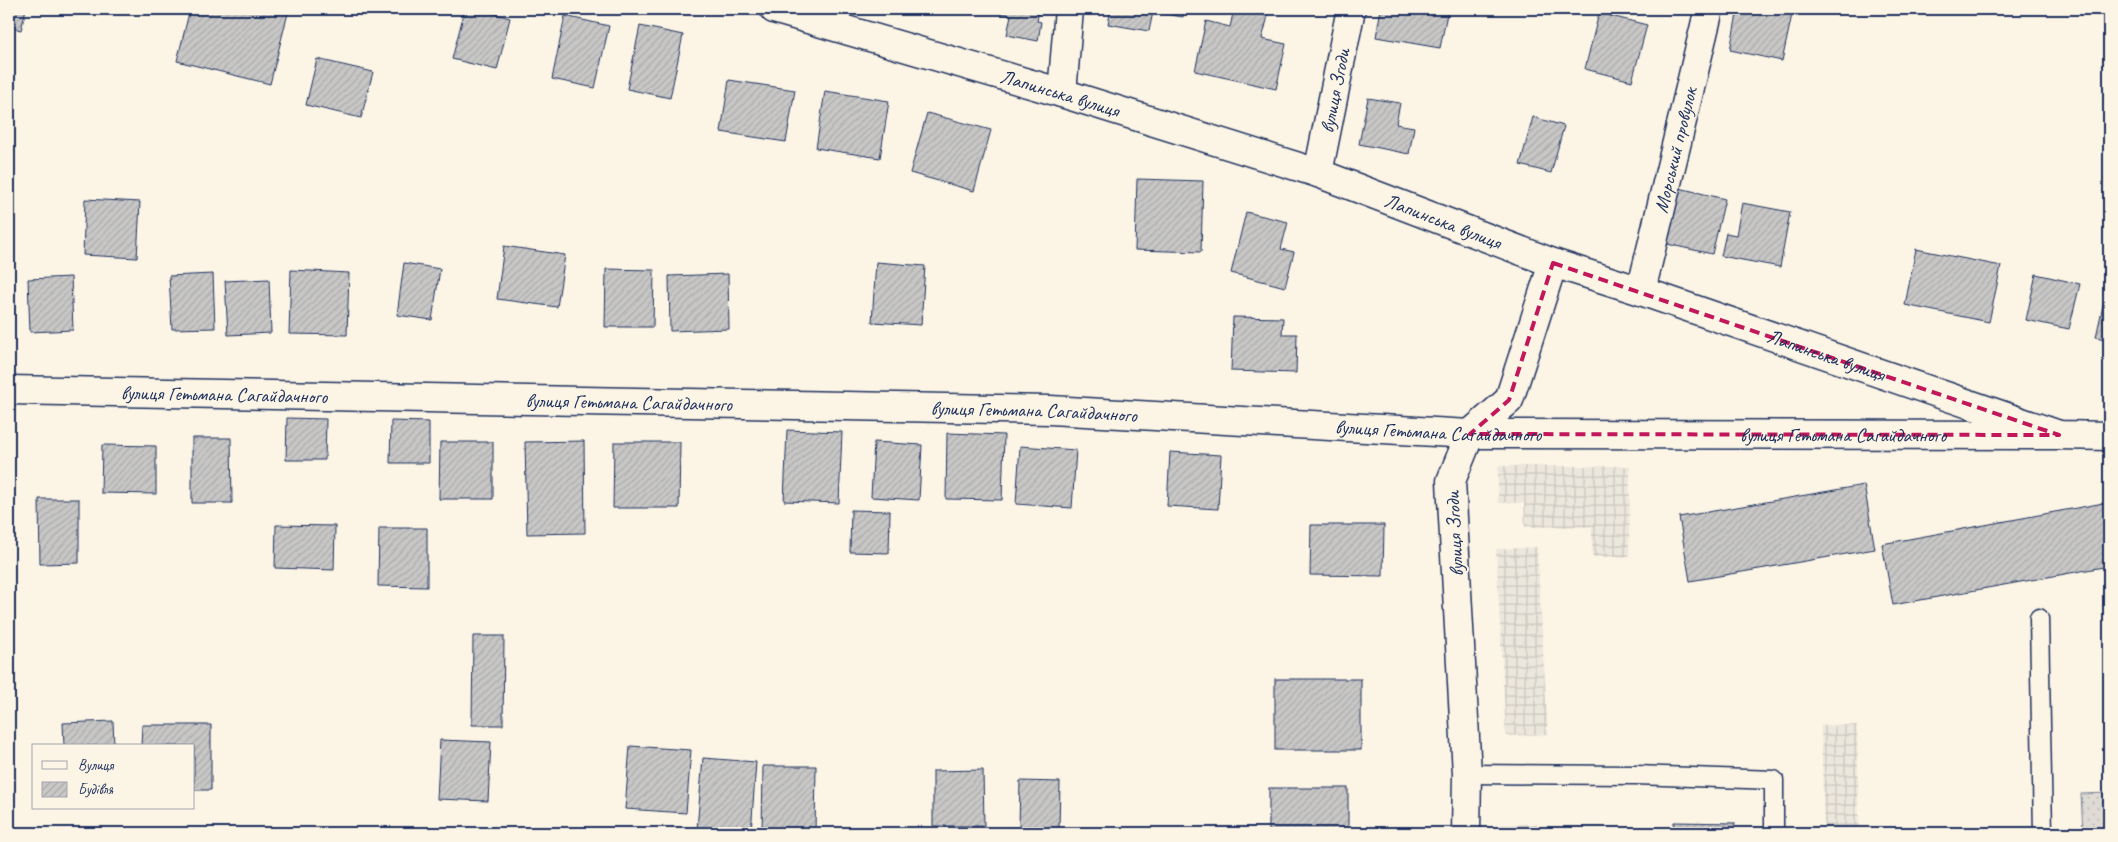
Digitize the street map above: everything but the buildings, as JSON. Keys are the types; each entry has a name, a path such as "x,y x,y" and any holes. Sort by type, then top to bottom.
{"street":[{"name":"Лапинська вулиця","path":"774,9 1062,93 1318,173 1553,263 1641,291 2059,435 2109,436"},
{"path":"1062,93 1069,9"},
{"name":"вулиця Згоди","path":"1318,173 1351,9"},
{"name":"Морський провулок","path":"1641,291 1709,9"},
{"name":"вулиця Згоди","path":"1466,833 1467,774 1451,481 1470,434 1509,400 1553,263"},
{"name":"вулиця Гетьмана Сагайдачного","path":"9,390 1050,410 1470,434 2059,435"}],"lane":[{"path":"2039,618 2043,833"},
{"path":"1467,774 1636,775 1774,780 1774,833"}],"highlighted area":[{"path":"1553,263 2059,435 1470,434 1509,400"}],"shaded area":[{"path":"1498,466 1630,466 1629,557 1592,557 1592,527 1525,527 1524,503 1498,503"},
{"path":"1537,547 1548,734 1506,736 1496,549"},
{"path":"1857,725 1859,832 1824,833 1821,726"},
{"path":"2109,793 2109,833 2083,833 2081,794"},
{"path":"1537,824 1537,833 1500,833 1500,825"}]}
